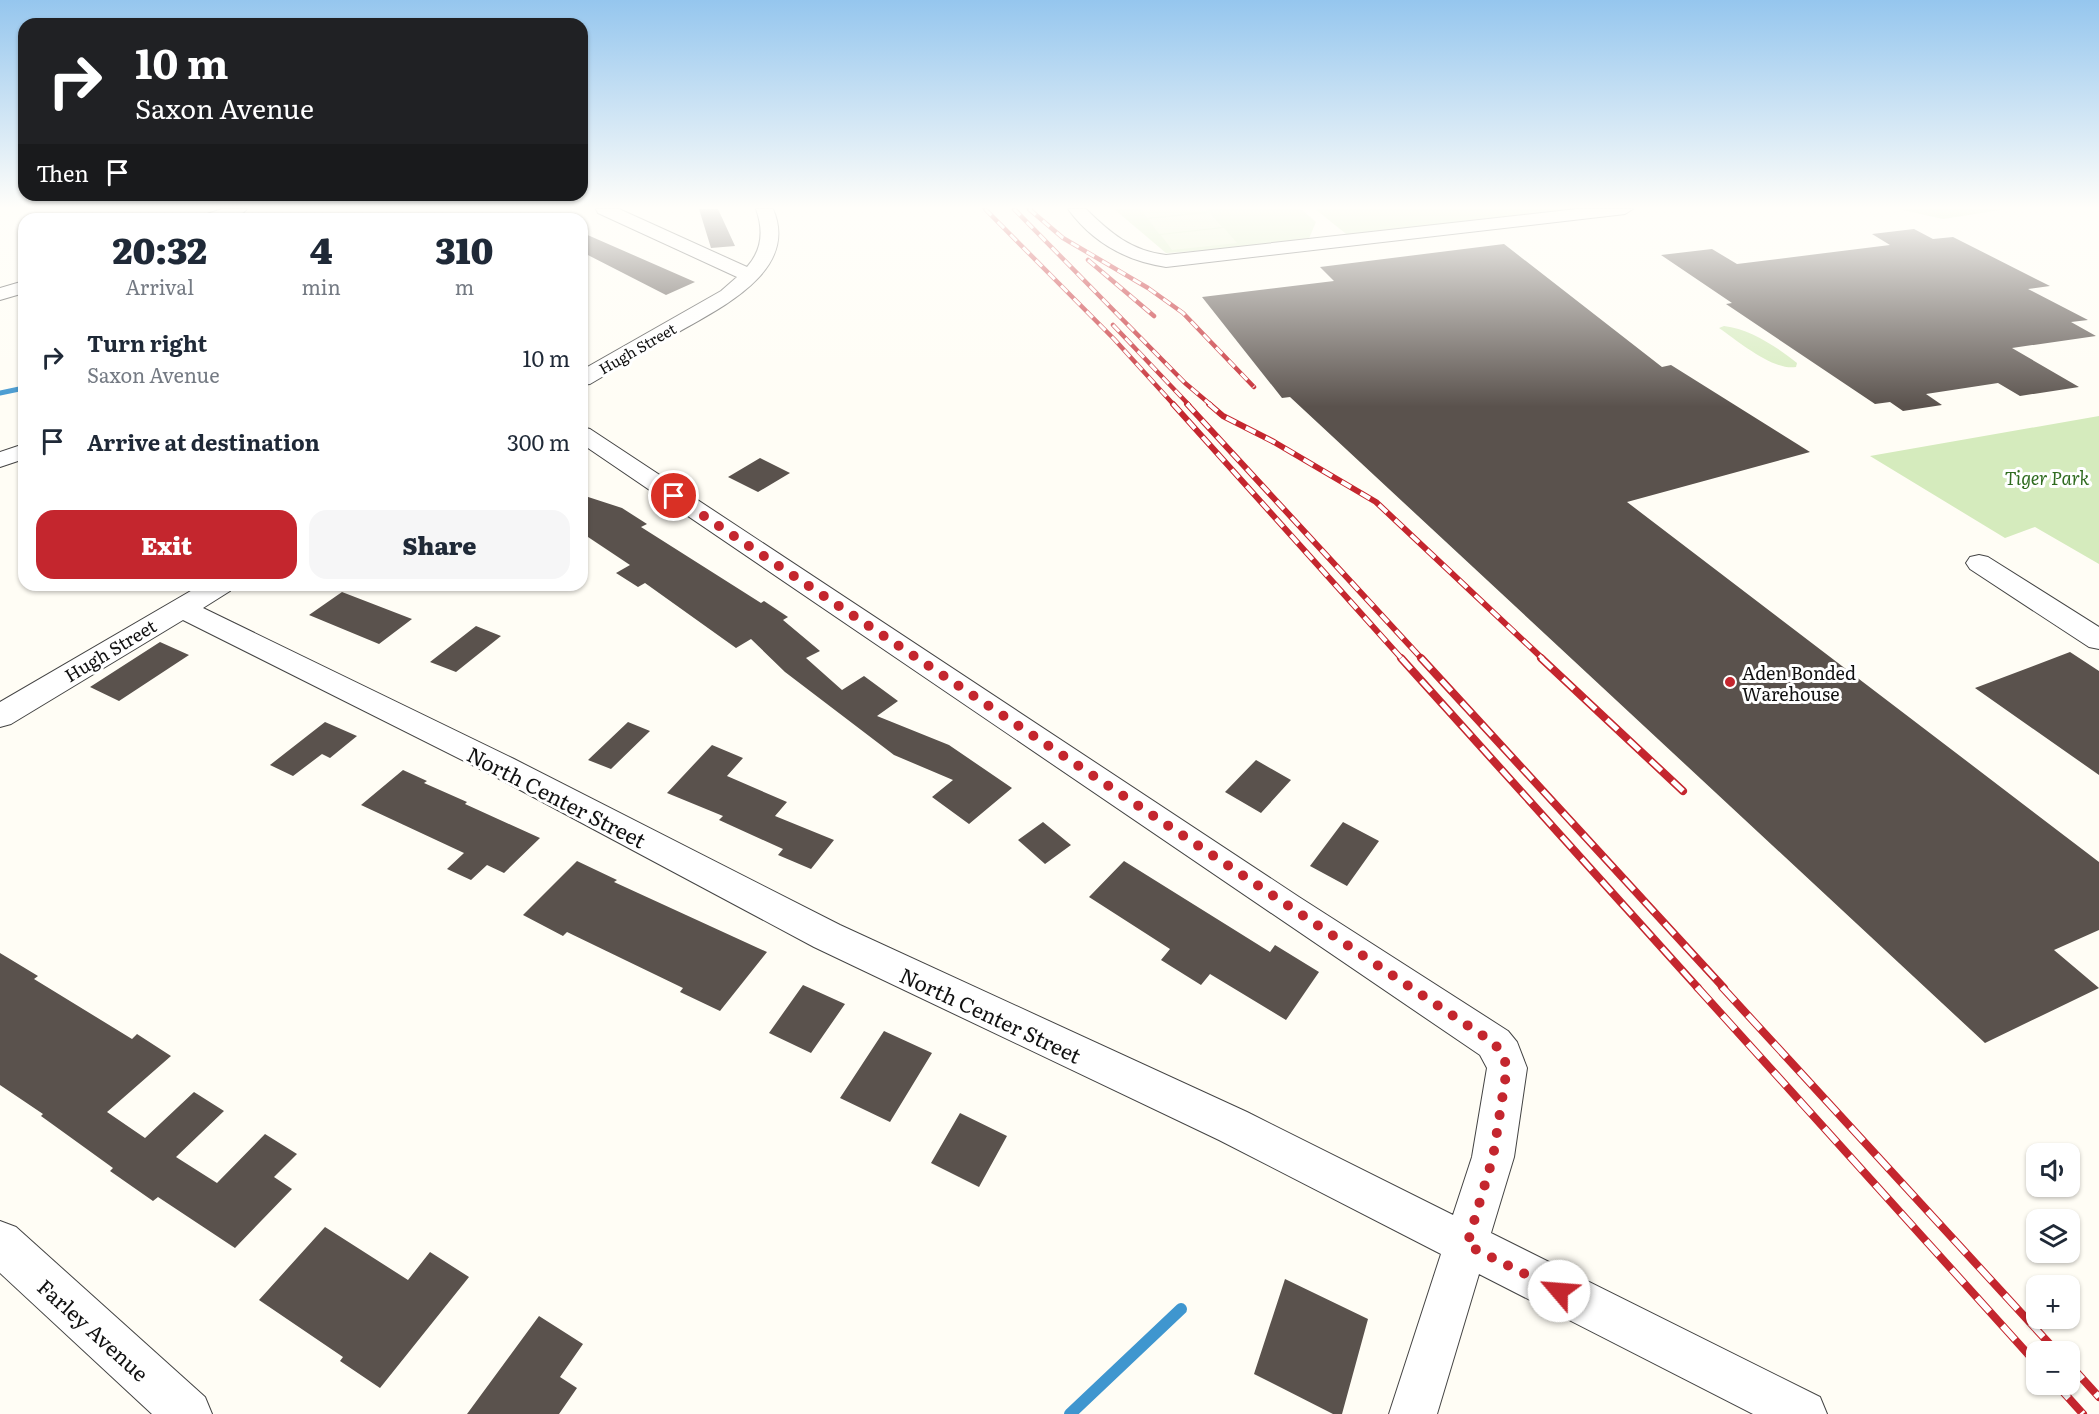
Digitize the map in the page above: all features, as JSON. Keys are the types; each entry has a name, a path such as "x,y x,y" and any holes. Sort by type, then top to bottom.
{"street":[{"name":"Hugh Street","path":"588,376 728,295 750,276"},
{"path":"0,294 18,289"},
{"path":"588,438 1287,907 1494,1043 1503,1055 1507,1068 1493,1157 1413,1414"},
{"path":"0,460 18,453"},
{"path":"1979,563 2099,640"},
{"name":"Hugh Street","path":"0,717 211,591"},
{"name":"North Center Street","path":"181,608 503,767 826,936 1233,1126 1803,1414"},
{"name":"Farley Avenue","path":"0,1243 188,1414"}],"green space":[{"path":"1724,326 1744,331 1763,340 1797,363 1796,367 1777,364 1756,354 1719,328"},
{"name":"Tiger Park","path":"2099,416 2099,564 2035,527 2005,538 1870,456"}],"building":[{"path":"627,275 679,275 695,282 666,295"},
{"name":"Aden Bonded Warehouse","path":"1328,275 1544,275 1662,367 1671,365 1810,452 1627,502 2099,862 2099,930 2054,950 2099,988 1985,1043 1290,397 1282,398 1202,297 1334,281"},
{"path":"1691,275 2028,275 2050,286 2028,289 2088,320 2071,322 2096,336 2012,348 2079,387 2020,396 1998,383 1926,394 1942,405 1903,411 1890,402 1875,404 1726,304 1732,303"},
{"path":"760,458 790,473 758,492 728,477"},
{"path":"588,497 622,508 647,524 641,527 761,603 764,601 788,617 783,620 820,651 806,658 842,690 864,676 898,701 877,716 949,745 1012,788 969,824 932,797 953,780 894,755 785,672 751,639 736,648 645,583 638,587 616,573 630,565 588,537"},
{"path":"342,592 412,619 379,644 309,615"},
{"path":"476,626 501,636 456,672 430,662"},
{"path":"160,642 189,655 119,701 90,687"},
{"path":"2070,652 2099,671 2099,775 1975,688"},
{"path":"325,722 357,736 330,758 322,754 293,776 270,765"},
{"path":"628,722 650,731 611,769 588,760"},
{"path":"712,745 743,758 727,776 787,802 775,816 834,840 811,869 778,855 783,849 719,820 723,816 667,793"},
{"path":"1256,760 1291,780 1261,813 1225,792"},
{"path":"403,770 427,781 424,783 467,802 465,804 540,838 504,873 487,865 471,880 447,869 464,853 361,805"},
{"path":"1043,822 1071,845 1045,864 1018,840"},
{"path":"1343,822 1379,841 1347,886 1310,866"},
{"path":"577,861 617,880 614,882 767,952 720,1011 680,992 683,988 567,932 563,936 523,915"},
{"path":"1124,861 1270,952 1275,945 1319,972 1286,1020 1210,974 1201,985 1161,960 1170,949 1089,897"},
{"path":"0,953 38,976 34,979 132,1039 137,1034 171,1056 107,1112 145,1138 194,1092 224,1111 176,1157 217,1183 265,1134 297,1154 274,1177 292,1189 235,1248 158,1197 153,1201 110,1171 113,1168 41,1116 43,1114 0,1085"},
{"path":"803,985 845,1004 811,1053 769,1033"},
{"path":"884,1031 932,1053 890,1122 840,1098"},
{"path":"960,1113 1007,1136 979,1187 931,1163"},
{"path":"325,1227 408,1280 430,1252 469,1277 380,1388 340,1361 343,1357 259,1300"},
{"path":"1285,1279 1368,1319 1342,1414 1333,1414 1254,1374"},
{"path":"539,1316 583,1344 560,1377 577,1388 559,1414 467,1414"}],"waterway":[{"path":"0,393 18,389"},
{"path":"1070,1414 1181,1309"}],"railway":[{"path":"1050,275 1114,339 1174,405"},
{"path":"1079,275 1185,383 1211,405"},
{"path":"1106,275 1154,316"},
{"path":"1126,275 1183,313 1254,387"},
{"path":"1113,325 1189,405"},
{"path":"1173,404 1402,659"},
{"path":"1187,404 1422,659"},
{"path":"1209,404 1223,416 1274,442 1376,502 1543,659"},
{"path":"1401,658 1698,988"},
{"path":"1421,658 1724,988"},
{"path":"1541,658 1683,791"},
{"path":"1697,987 2026,1352"},
{"path":"1722,987 2047,1341"},
{"path":"2080,1376 2099,1397"},
{"path":"2066,1395 2083,1414"}],"place":[{"name":"Aden Bonded Warehouse","path":"1730,682"}],"route":[{"path":"674,496 1494,1043 1503,1055 1507,1068 1493,1157 1467,1245 1559,1291"}]}
